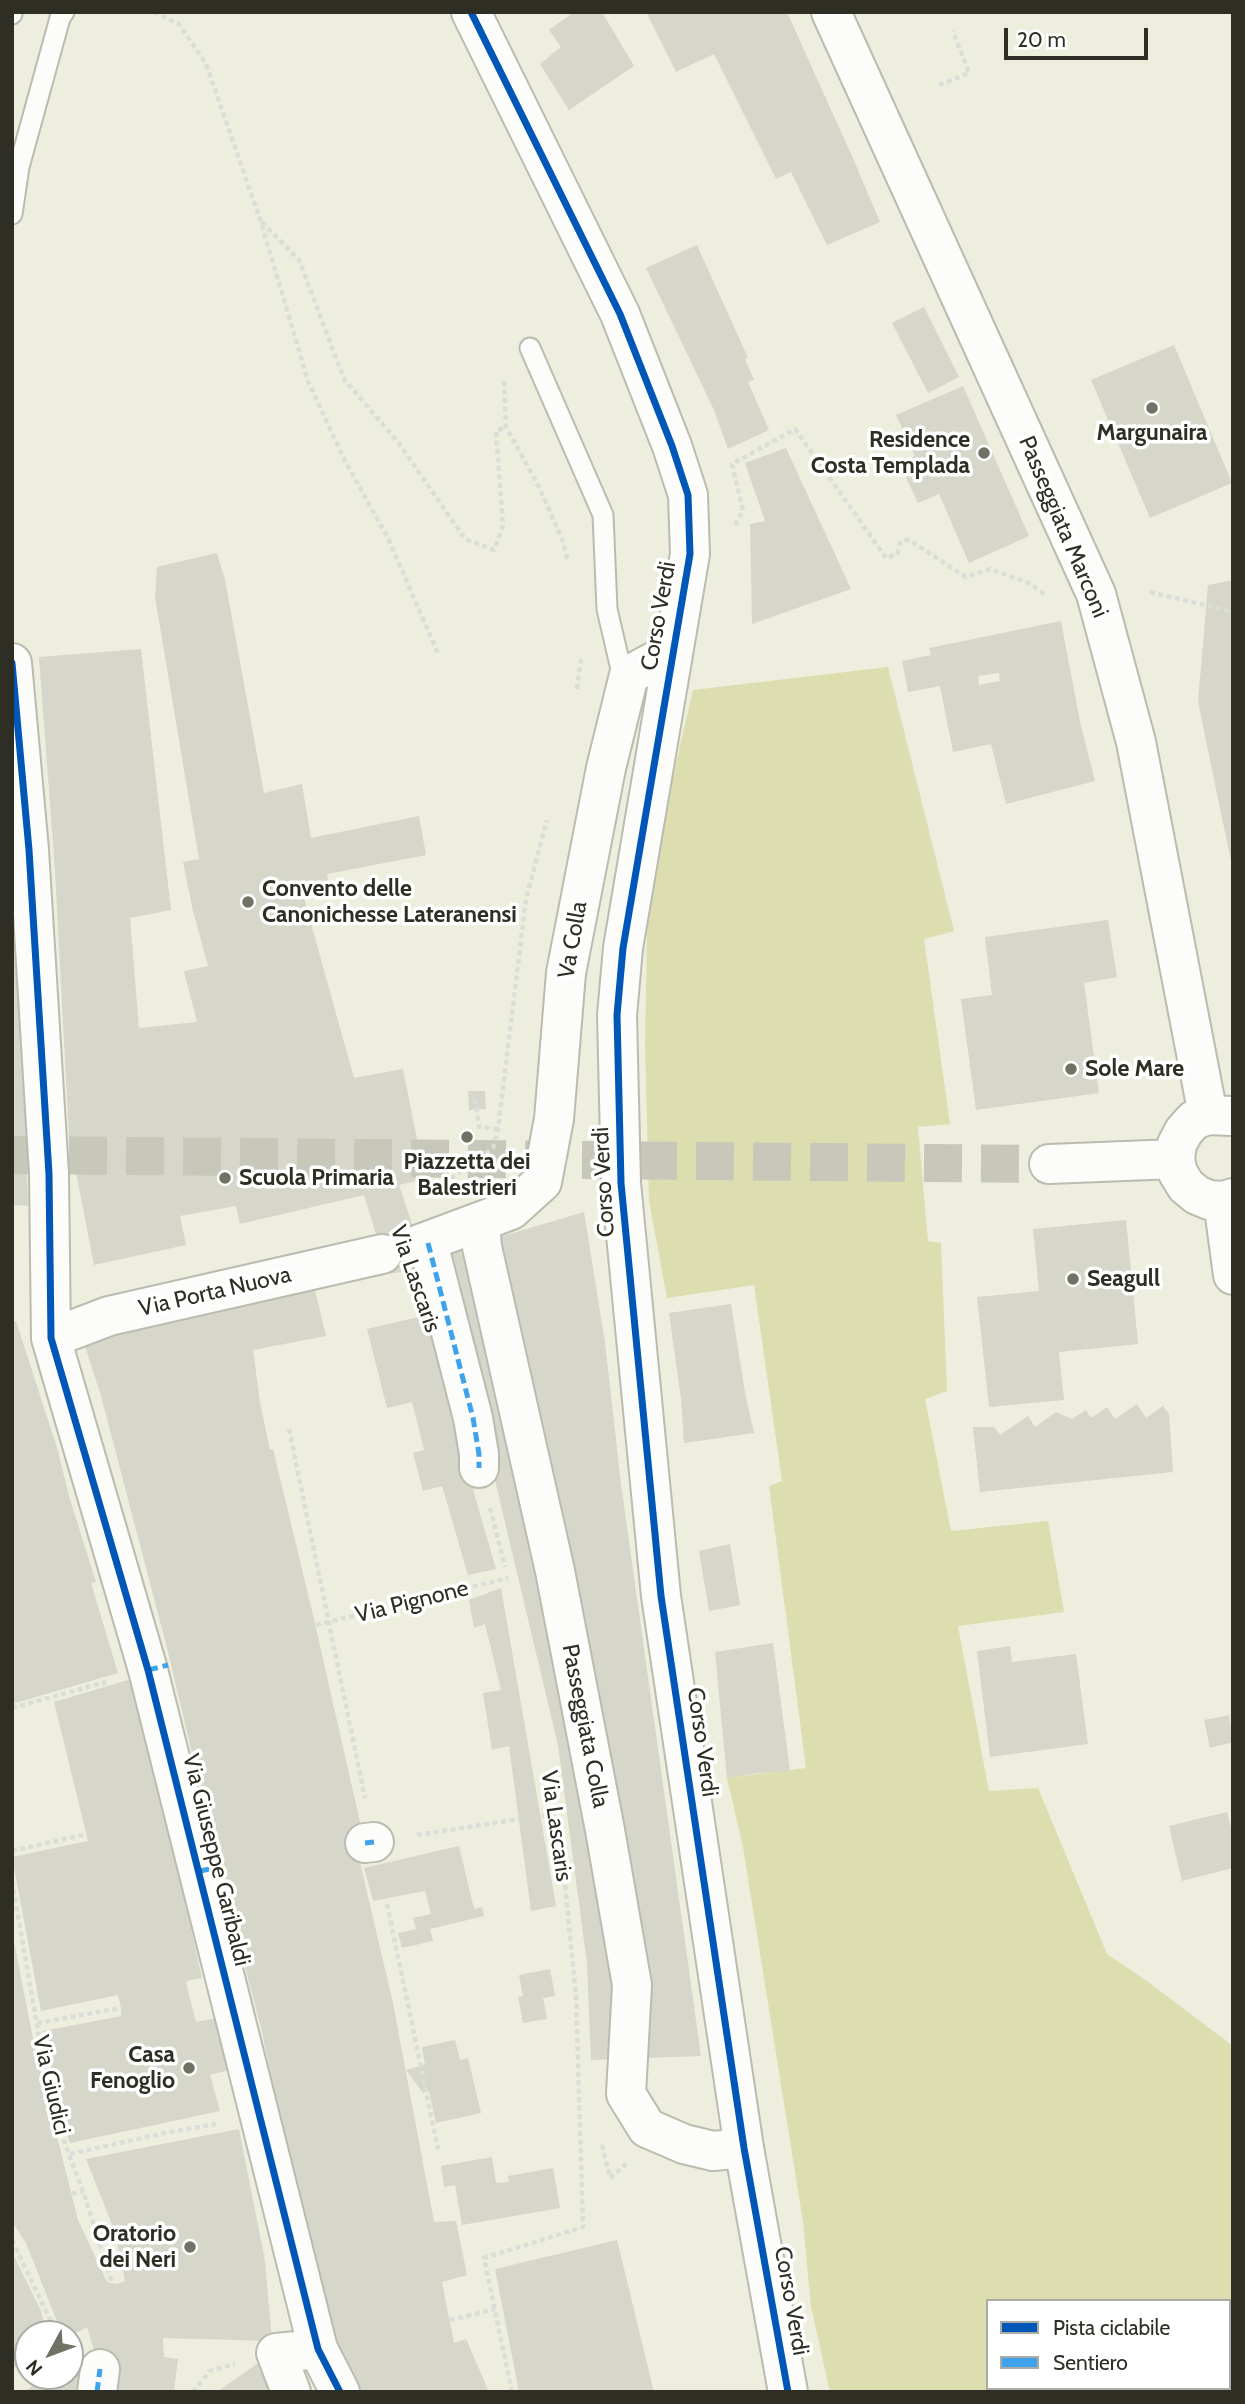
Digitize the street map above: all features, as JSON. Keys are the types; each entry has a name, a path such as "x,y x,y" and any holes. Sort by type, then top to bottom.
{"street":[{"name":"Corso Verdi","path":"471,12 620,314 672,446 688,495 690,554 623,948 617,1015 621,1184 661,1595 744,2148 788,2392"},
{"name":"Passeggiata Marconi","path":"831,12 1097,594 1136,742 1220,1116"},
{"path":"629,675 672,652"},
{"name":"Via Giuseppe Garibaldi","path":"12,663 29,850 48,1161 51,1338 158,1667 200,1871 258,2117 318,2349 340,2392"},
{"name":"Va Colla","path":"480,1223 511,1210 542,1182 554,1119 566,973 606,768 629,675"},
{"path":"1220,1116 1194,1120 1177,1144 1175,1159 1178,1173 1186,1186 1197,1195 1209,1200 1228,1200 1233,1275"},
{"path":"1049,1164 1175,1159"},
{"name":"Passeggiata Colla","path":"480,1223 482,1247 555,1571 632,1985 626,2094 647,2127 684,2144 713,2151 744,2148"},
{"name":"Via Porta Nuova","path":"51,1338 109,1316 409,1247 480,1223"},
{"path":"409,1247 473,1418 480,1454 479,1468"},
{"path":"291,2392 276,2353 318,2349"}],"lane":[{"path":"12,214 19,167 60,18 64,12"},
{"path":"530,348 603,515 607,609 620,665 629,675"}],"path":[{"path":"155,12 179,24 206,64 261,222 308,381 344,459 388,538 439,656"},
{"path":"939,85 969,73 953,32"},
{"path":"261,222 299,260 344,379 398,442 465,539 494,550 503,526 496,431 506,427"},
{"path":"504,377 506,427 539,487 562,539 568,566"},
{"path":"690,554 733,530 743,511 732,464 795,429 886,558 897,554 901,541 909,540 967,577 990,569 1029,583 1055,602"},
{"path":"1150,592 1233,612"},
{"path":"576,694 581,657"},
{"path":"480,1223 450,1179 493,1148 498,1129 526,899 550,809"},
{"path":"475,1099 478,1127 498,1129"},
{"path":"289,1429 369,1842 520,1819"},
{"path":"479,1468 511,1588"},
{"path":"12,1708 158,1667"},
{"path":"542,1816 557,1813"},
{"path":"12,1852 86,1835"},
{"path":"387,1903 438,2149"},
{"path":"37,2023 121,2008"},
{"path":"70,2154 165,2133 258,2117"},
{"path":"72,2194 83,2191"},
{"path":"12,2240 50,2320"},
{"path":"450,2320 495,2309"}],"green space":[{"path":"888,667 954,931 924,939 950,1124 918,1127 928,1241 941,1243 947,1391 925,1399 951,1531 1048,1521 1064,1612 958,1626 989,1791 1038,1788 1107,1954 1233,2046 1233,2392 830,2392 811,2307 803,2222 743,1847 727,1778 806,1768 769,1486 782,1481 754,1285 667,1298 649,1201 645,1044 648,885 693,690"}],"building":[{"path":"574,12 602,12 634,66 569,110 540,64 561,47 549,30"},
{"path":"646,12 787,12 880,222 827,245 791,172 776,179 714,54 676,72"},
{"path":"697,245 748,358 745,359 754,380 748,382 769,430 728,449 714,410 646,268"},
{"path":"924,307 959,377 928,393 892,323"},
{"name":"Margunaira","path":"1174,345 1232,483 1150,518 1091,380"},
{"path":"963,386 1029,536 969,563 939,494 918,503 899,463 915,456 896,415"},
{"path":"786,448 851,589 752,624 750,524 765,521 745,463"},
{"name":"Convento delle Canonichesse Lateranensi","path":"217,553 225,580 264,793 302,784 311,838 419,816 426,855 327,874 330,889 303,895 354,1078 403,1069 425,1179 399,1185 427,1268 388,1274 364,1195 240,1224 236,1206 180,1216 186,1245 94,1265 69,1136 55,871 39,657 141,649 171,910 130,918 139,1028 197,1022 184,971 208,966 183,862 199,859 155,597 157,567"},
{"path":"1233,580 1232,866 1198,702 1208,585"},
{"path":"1061,621 1080,722 1095,781 1006,804 991,744 953,752 940,686 908,692 902,661 931,655 929,648","holes":["999,673 1000,681 979,685 978,676"]},
{"path":"12,918 19,918 28,1206 12,1205"},
{"path":"1108,920 1117,977 1084,983 1099,1093 976,1110 961,999 992,995 985,937"},
{"path":"468,1091 485,1091 486,1109 469,1110"},
{"path":"584,1212 605,1343 621,1484 701,2056 591,2060 587,1964 558,1745 483,1430 435,1256"},
{"path":"1126,1220 1138,1344 1059,1352 1064,1400 989,1407 977,1297 1039,1291 1033,1229"},
{"path":"311,1274 326,1336 253,1350 260,1402 313,1615 367,1853 358,1854 393,2003 434,2222 456,2221 467,2275 442,2282 454,2343 466,2339 489,2392 352,2392 341,2372 262,2032 167,1648 101,1396 84,1343"},
{"path":"731,1304 754,1433 684,1443 669,1313"},
{"path":"427,1315 496,1569 468,1575 442,1486 423,1491 413,1453 424,1450 412,1402 387,1408 367,1329"},
{"path":"16,1321 96,1582 91,1583 118,1673 12,1704 12,1322"},
{"path":"1137,1404 1146,1418 1163,1406 1169,1414 1173,1472 980,1492 973,1427 994,1427 1000,1435 1028,1416 1035,1427 1056,1412 1072,1419 1086,1410 1091,1418 1107,1407 1115,1419"},
{"path":"730,1544 740,1605 709,1611 699,1551"},
{"path":"501,1588 556,1906 531,1911 509,1746 492,1750 483,1693 501,1690 485,1624 474,1628 469,1600"},
{"path":"773,1643 790,1771 727,1778 715,1652"},
{"path":"1010,1646 1012,1662 1076,1654 1088,1744 990,1757 977,1651"},
{"path":"135,1678 202,1978 186,1981 189,1995 196,2022 216,2018 229,2070 210,2075 220,2111 70,2143 43,2031 121,2016 121,2008 118,1995 41,2011 12,1857 88,1841 54,1702"},
{"path":"1229,1715 1233,1742 1210,1748 1204,1720"},
{"path":"1227,1812 1233,1835 1233,1868 1182,1881 1169,1826"},
{"path":"459,1846 474,1909 482,1907 484,1916 430,1929 433,1941 402,1948 398,1933 416,1929 413,1918 431,1914 425,1891 373,1901 364,1868"},
{"path":"12,1931 35,2049 78,2220 107,2282 117,2284 125,2281 115,2232 86,2159 239,2129 265,2261 272,2341 163,2338 164,2357 178,2359 174,2392 107,2392 87,2327 84,2329 84,2320 56,2320 26,2243 12,2222"},
{"path":"550,1969 555,1996 543,1998 547,2019 523,2023 518,1997 523,1996 519,1975"},
{"path":"455,2040 460,2060 468,2058 481,2113 436,2123 429,2091 423,2093 406,2070 425,2065 422,2047"},
{"path":"492,2157 496,2183 509,2182 508,2176 553,2168 560,2208 462,2225 455,2185 444,2187 441,2166"},
{"path":"617,2240 654,2392 519,2392 495,2269"},
{"path":"12,2257 15,2258 43,2320 14,2320 12,2369"},
{"path":"261,2361 277,2392 217,2392"},
{"path":"84,2387 86,2392 24,2392 84,2390"}],"tunnel":[{"path":"12,1155 1049,1164"}],"marked path":[{"path":"428,1243 473,1418 479,1468"},
{"path":"148,1670 168,1665"},
{"path":"365,1843 374,1842"},
{"path":"200,1871 220,1867"},
{"path":"97,2392 100,2369"}],"cycle path":[{"path":"471,12 620,314 672,446 688,495 690,554 623,948 617,1015 621,1183 661,1596 744,2148 788,2392"},
{"path":"12,663 29,850 49,1174 51,1338 148,1670 318,2349 340,2392"}],"place":[{"name":"Margunaira","path":"1152,408"},
{"name":"Residence Costa Templada","path":"984,453"},
{"name":"Convento delle Canonichesse Lateranensi","path":"248,902"},
{"name":"Sole Mare","path":"1071,1069"},
{"name":"Piazzetta dei Balestrieri","path":"467,1137"},
{"name":"Scuola Primaria","path":"225,1178"},
{"name":"Seagull","path":"1073,1279"},
{"name":"Casa Fenoglio","path":"189,2068"},
{"name":"Oratorio dei Neri","path":"190,2247"}]}
